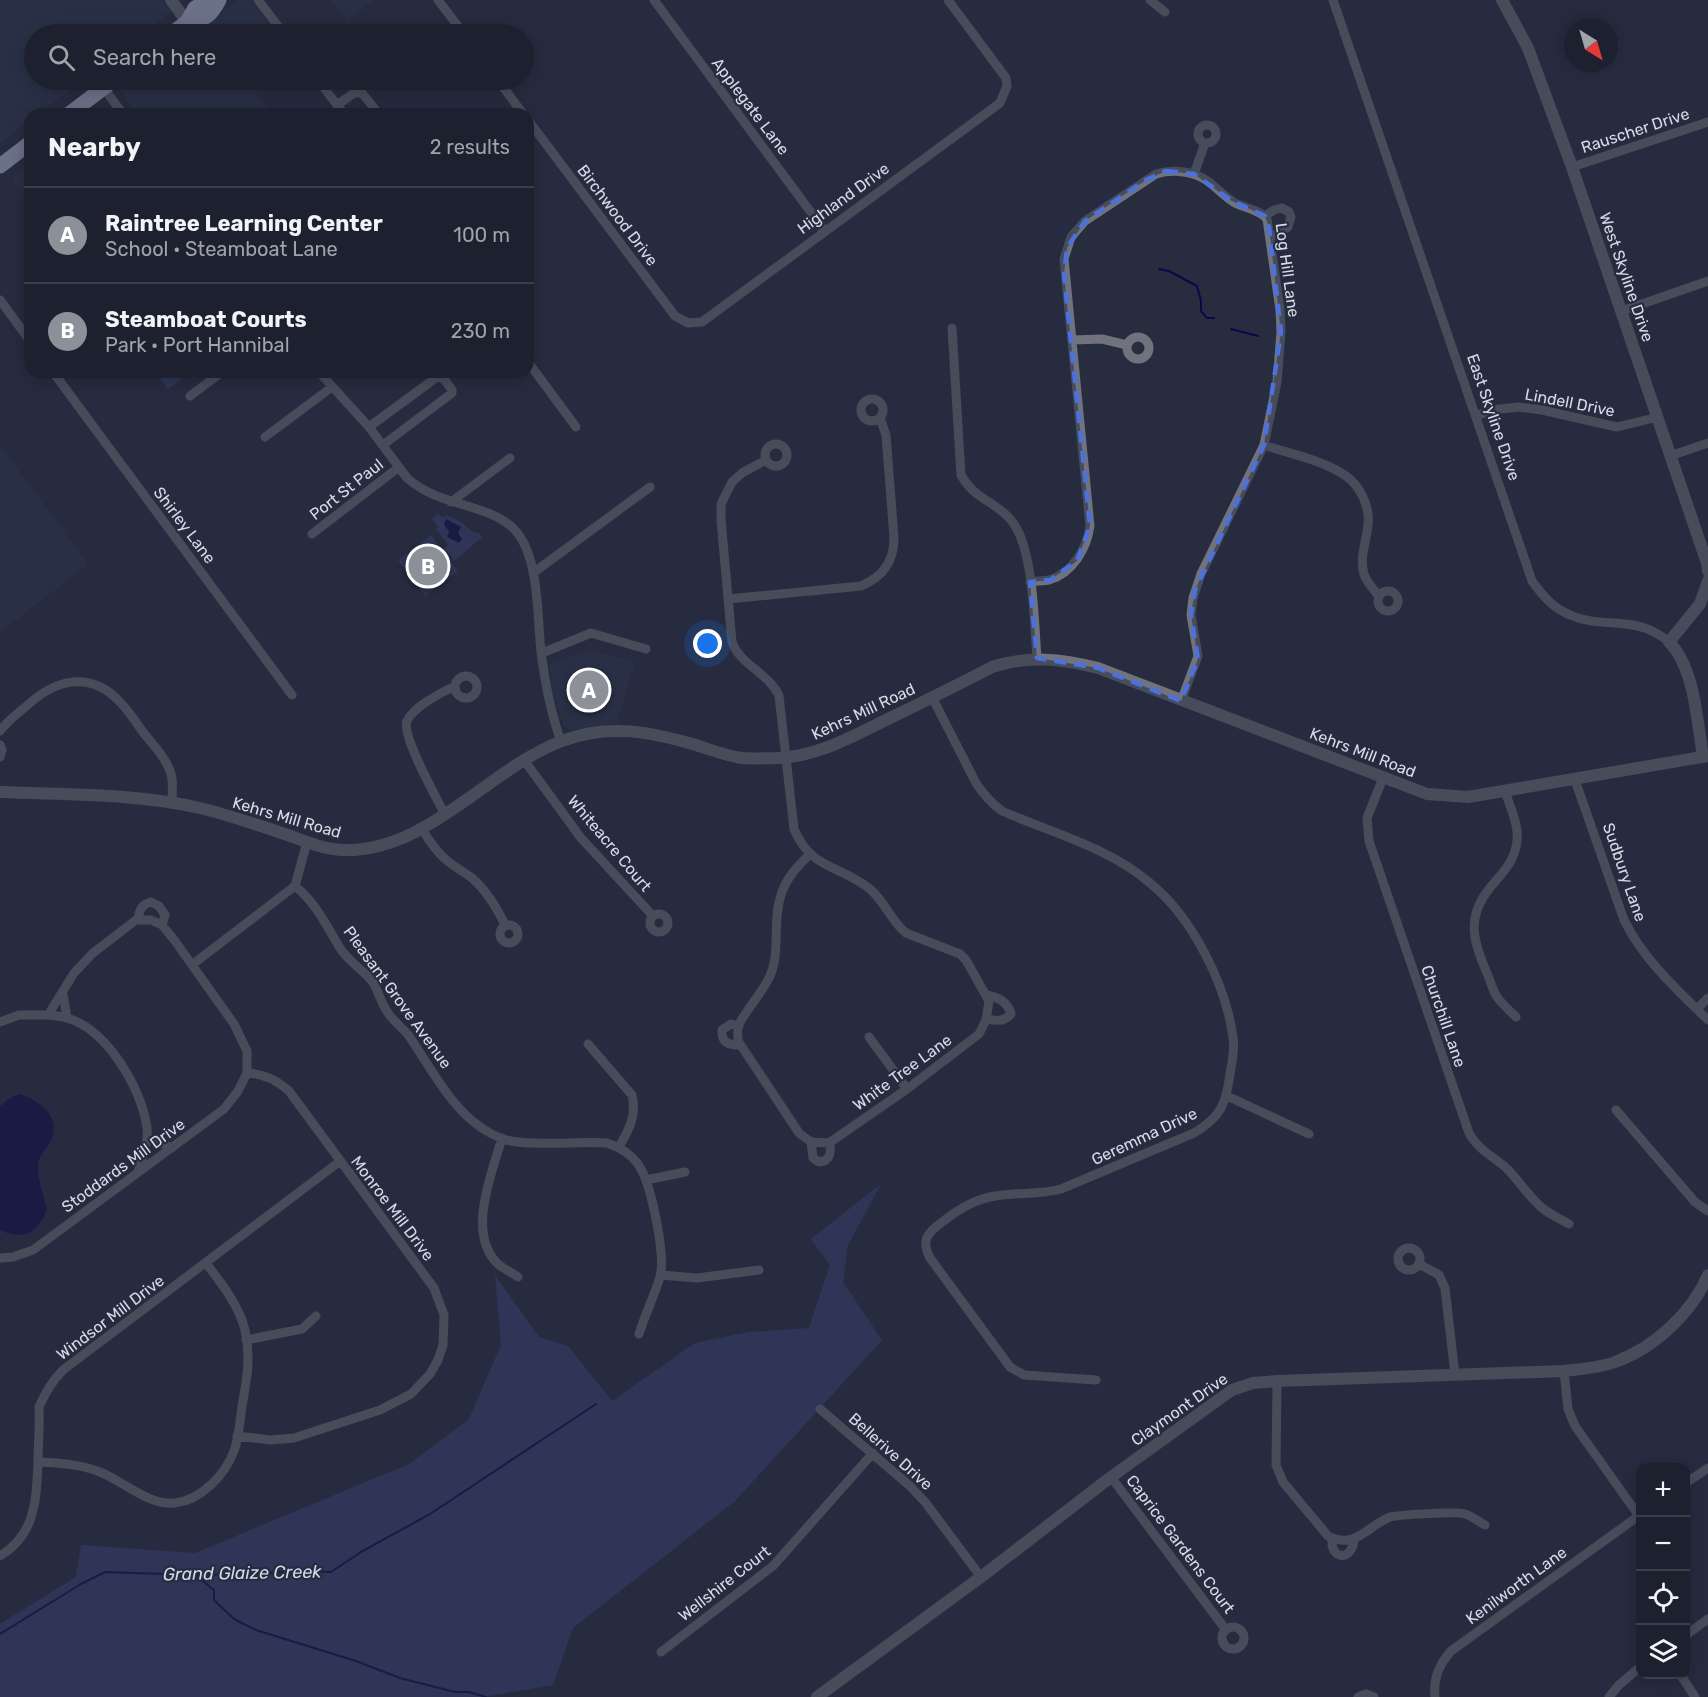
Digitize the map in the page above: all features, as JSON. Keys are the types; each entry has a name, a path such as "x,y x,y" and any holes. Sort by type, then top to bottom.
{"highway":[{"path":"184,24 195,8 209,0"},
{"path":"187,22 203,20 212,13 219,0"},
{"path":"77,108 100,90"},
{"path":"0,166 24,148"}],"street":[{"path":"171,0 187,22"},
{"path":"258,0 276,24"},
{"path":"438,0 456,24"},
{"name":"Applegate Lane","path":"654,0 824,230"},
{"name":"Highland Drive","path":"688,323 702,322 824,230 1000,103 1007,86 1006,78 948,0"},
{"path":"1150,0 1165,12"},
{"name":"East Skyline Drive","path":"1333,0 1532,581 1548,602 1572,616 1635,624 1653,631 1669,642 1679,655 1689,680 1705,757"},
{"name":"West Skyline Drive","path":"1502,0 1528,48 1572,167 1708,571"},
{"path":"112,90 120,108"},
{"path":"326,90 339,108"},
{"path":"506,90 519,108"},
{"path":"337,105 354,93 362,93 374,108"},
{"name":"Rauscher Drive","path":"1572,167 1708,122"},
{"name":"Birchwood Drive","path":"534,128 675,316 688,323"},
{"path":"1194,174 1205,143"},
{"name":"Log Hill Lane","path":"1030,582 1050,580 1077,561 1088,539 1090,526 1064,267 1064,259 1071,237 1085,221 1156,174 1166,171 1194,174 1210,183 1232,201 1267,219 1281,332 1277,382 1264,445 1195,590 1191,615 1198,656 1181,701"},
{"path":"1265,216 1282,208 1289,212 1291,217 1288,227 1271,237"},
{"path":"1622,311 1708,282"},
{"path":"0,300 24,333"},
{"path":"952,328 961,475 974,494 1008,516 1017,527 1022,540 1030,582 1037,658"},
{"path":"1073,340 1102,339 1127,345"},
{"path":"534,370 576,427"},
{"name":"Shirley Lane","path":"57,378 292,695"},
{"path":"190,396 214,378"},
{"path":"324,378 369,428 414,484 434,496 485,512 509,524 521,538 534,573 549,705 561,741"},
{"path":"369,428 436,378"},
{"path":"383,445 452,393 444,379 440,378"},
{"path":"265,437 332,387"},
{"name":"Lindell Drive","path":"1476,416 1492,410 1518,407 1542,410 1617,427 1658,417"},
{"path":"728,599 861,586 878,577 884,570 893,555 894,538 886,435 880,418"},
{"path":"1670,456 1708,443"},
{"path":"1264,445 1333,469 1346,476 1359,490 1368,511 1363,572 1368,583 1379,596"},
{"path":"451,502 510,458"},
{"path":"766,460 742,473 732,482 721,504 730,633 738,653 771,682 779,696 794,829 798,840 810,854 825,865 852,877 871,890 906,933 960,954 966,960 987,996 989,1006 987,1019 999,1021 1011,1014 1009,1007 1002,1001 996,997 987,996"},
{"name":"Port St Paul","path":"312,534 399,467"},
{"path":"534,573 650,487"},
{"path":"1669,642 1700,604 1708,581"},
{"path":"542,653 591,633 646,649"},
{"name":"Kehrs Mill Road","path":"0,792 172,802 325,847 355,849 392,841 421,828 445,815 524,760 561,741 594,733 628,730 666,736 742,758 787,757 828,748 992,667 1021,659 1037,658 1069,661 1098,668 1427,794 1468,797 1705,757"},
{"path":"0,731 39,695 54,685 74,681 101,687 109,691 122,704 170,771 172,802"},
{"path":"445,815 408,738 406,722 411,714 439,693 455,686"},
{"name":"Geremma Drive","path":"932,697 982,794 992,803 1002,811 1100,851 1135,871 1151,884 1188,926 1205,954 1220,987 1231,1023 1234,1040 1227,1096 1211,1121 1194,1133 1061,1189 1051,1192 996,1195 971,1202 930,1231 926,1245 930,1258 1010,1367 1024,1375 1096,1380"},
{"path":"0,745 2,750 0,757"},
{"name":"Whiteacre Court","path":"524,760 581,838 653,916"},
{"name":"Churchill Lane","path":"1383,778 1367,818 1369,841 1469,1133 1473,1140 1513,1175 1542,1207 1569,1224"},
{"name":"Sudbury Lane","path":"1575,780 1624,920 1633,939 1664,976 1708,1020"},
{"path":"1505,791 1516,827 1517,840 1506,871 1490,888 1479,906 1473,932 1475,943 1497,997 1516,1017"},
{"path":"421,828 439,854 482,888 505,925"},
{"path":"193,964 295,886 307,842"},
{"path":"739,1026 731,1024 722,1030 723,1040 728,1044 740,1045 739,1026 761,994 771,973 776,949 778,906 784,887 797,867 810,854"},
{"name":"Pleasant Grove Avenue","path":"295,886 307,896 321,914 341,950 374,985 386,1011 408,1035 422,1058 463,1112 479,1128 502,1138 521,1142 592,1142 620,1147"},
{"path":"138,920 139,910 144,904 152,902 159,906 165,915 162,925"},
{"path":"48,1015 74,973 85,961 138,920 151,920 162,925 193,964 240,1034 247,1051 248,1073"},
{"path":"63,994 67,1018"},
{"path":"1696,1009 1708,998"},
{"path":"0,1022 19,1016 48,1015 67,1018 87,1029 118,1059 135,1089 147,1127 147,1137 138,1173"},
{"name":"White Tree Lane","path":"740,1045 799,1133 820,1143 907,1089 979,1034 987,1019"},
{"path":"869,1038 907,1089"},
{"path":"588,1044 632,1095 633,1120 620,1147 636,1161 646,1180 662,1248 660,1275 639,1334"},
{"name":"Stoddards Mill Drive","path":"0,1258 13,1257 33,1250 172,1148 224,1109 238,1092 248,1073"},
{"name":"Monroe Mill Drive","path":"237,1436 271,1440 294,1438 380,1410 411,1394 430,1374 438,1360 443,1345 444,1315 434,1288 339,1162 289,1091 280,1083 262,1074 248,1073"},
{"path":"1227,1096 1309,1134"},
{"path":"1617,1110 1695,1202 1708,1212"},
{"path":"147,1137 172,1148"},
{"path":"502,1138 483,1203 485,1240 498,1264 518,1277"},
{"name":"Windsor Mill Drive","path":"0,1556 11,1550 19,1541 31,1520 37,1497 39,1407 55,1378 339,1162"},
{"path":"646,1180 685,1172"},
{"path":"38,1462 89,1468 146,1496 172,1503 187,1501 213,1484 234,1452 249,1365 245,1329 234,1304 206,1263"},
{"path":"1419,1264 1439,1275 1445,1288 1455,1375"},
{"path":"660,1275 697,1278 759,1270"},
{"name":"Claymont Drive","path":"817,1697 981,1577 1112,1477 1225,1395 1243,1385 1277,1381 1564,1371 1615,1362 1649,1344 1671,1326 1694,1300 1708,1275"},
{"path":"246,1340 302,1329 316,1316"},
{"path":"1564,1371 1568,1409 1575,1426 1636,1510"},
{"path":"1277,1381 1276,1465 1278,1474 1332,1539 1354,1540 1384,1521 1397,1516 1464,1513 1485,1525"},
{"name":"Bellerive Drive","path":"820,1409 873,1453 925,1502 981,1577"},
{"name":"Wellshire Court","path":"661,1652 773,1566 873,1453"},
{"path":"1690,1480 1708,1468"},
{"name":"Caprice Gardens Court","path":"1112,1477 1226,1630"},
{"name":"Kenilworth Lane","path":"1435,1697 1435,1679 1439,1668 1451,1651 1639,1517"},
{"path":"1332,1539 1332,1548 1335,1554 1340,1556 1347,1555 1352,1550 1354,1540"},
{"path":"1690,1632 1708,1619"},
{"path":"1609,1697 1636,1671"},
{"path":"1683,1679 1695,1697"},
{"path":"1358,1697 1366,1694 1374,1697"},
{"path":"1425,1697 1435,1697"}],"highlighted area":[{"path":"1166,171 1194,174 1232,201 1265,216 1269,227 1281,332 1264,445 1195,590 1191,615 1198,659 1181,701 1098,668 1037,658 1030,582 1050,580 1077,561 1090,526 1064,274 1067,248 1085,221 1146,180"}],"shaded area":[{"path":"0,0 162,0 171,12 155,24 24,24 24,90 70,90 46,108 24,108 24,125 0,143"},
{"path":"239,0 250,0 269,24 207,24"},
{"path":"332,0 374,0 347,20"},
{"path":"120,90 254,90 268,108 133,108"},
{"path":"24,168 24,195 11,178"},
{"path":"160,378 183,378 168,389"},
{"path":"0,445 88,564 0,632"},
{"path":"438,514 463,523 472,532 479,533 482,537 454,561 444,549 448,545 436,529 438,527 432,519"},
{"path":"446,519 461,527 458,533 462,539 459,543 447,537 449,532 444,524"},
{"path":"431,535 458,571 425,596 398,560"},
{"path":"590,650 635,662 617,723 570,730 564,726 553,693 549,664"},
{"path":"19,1094 34,1100 47,1111 51,1117 54,1132 50,1143 40,1157 38,1166 47,1210 39,1224 23,1235 0,1230 0,1106"},
{"path":"881,1184 848,1245 843,1282 882,1340 735,1501 573,1628 553,1685 484,1697 0,1697 0,1624 76,1577 81,1545 195,1553 409,1464 469,1419 501,1345 495,1275 539,1337 568,1346 612,1401 695,1343 749,1332 809,1328 830,1265 811,1239"}],"waterway":[{"path":"1159,269 1169,271 1197,286 1201,311 1207,318 1214,318"},
{"path":"1231,329 1258,336"},
{"name":"Grand Glaize Creek","path":"0,1634 81,1584 105,1572 196,1575 331,1572 361,1552 430,1514 596,1404"},
{"path":"198,1577 214,1590 214,1600 234,1619 256,1630 356,1661 400,1678 455,1692 469,1692 486,1697"}],"place":[{"name":"Steamboat Courts","path":"428,566"},
{"name":"Raintree Learning Center","path":"589,690"}]}
